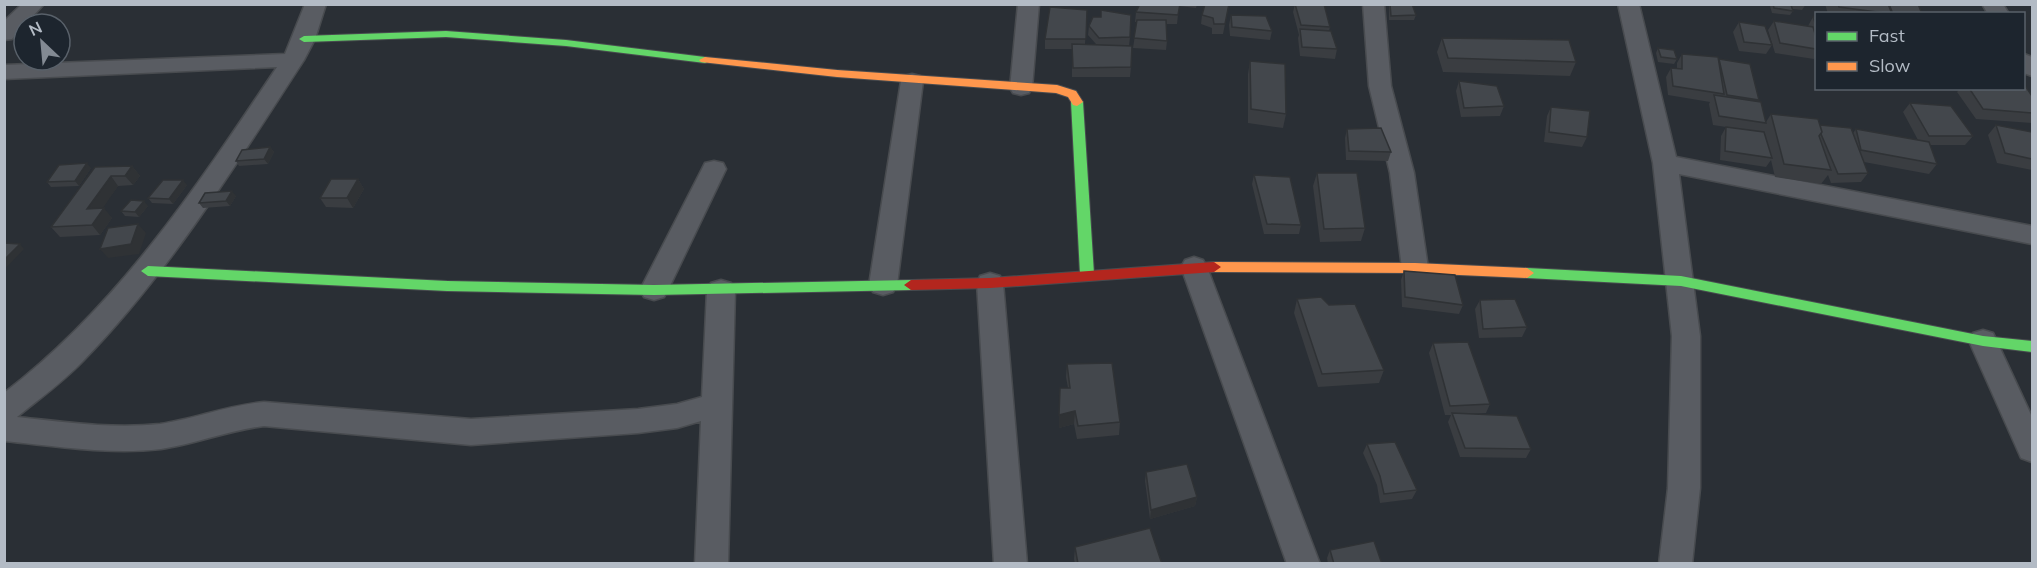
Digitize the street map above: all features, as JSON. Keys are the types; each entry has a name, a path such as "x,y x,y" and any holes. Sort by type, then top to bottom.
{"street":[{"path":"4,34 34,4"},
{"path":"4,410 73,353 148,271 207,189 299,49 316,4"},
{"path":"1021,88 1029,4"},
{"path":"1373,4 1380,86 1402,173 1415,268"},
{"path":"1628,4 1665,163 1686,336 1684,488 1676,564"},
{"path":"4,72 299,49 446,34 566,43 792,71 1021,88 1057,88 1072,94 1077,104 1087,274"},
{"path":"883,285 912,81"},
{"path":"1665,163 2032,235"},
{"path":"654,290 714,169"},
{"path":"148,271 447,286 721,290 990,283 1194,267 1415,268 1681,281 1983,340 2032,347"},
{"path":"1194,267 1304,564"},
{"path":"990,283 1011,564"},
{"path":"711,564 721,290"},
{"path":"1983,340 2032,449"},
{"path":"4,428 81,435 159,436 180,433 235,417 264,414 471,432 638,421 677,416 716,405"}],"building":[{"path":"1140,4 1180,4 1178,15 1136,12"},
{"path":"1205,4 1229,4 1225,24 1214,24 1213,18 1202,15"},
{"path":"1295,4 1324,4 1330,27 1301,25"},
{"path":"1390,4 1412,4 1416,15 1391,16"},
{"path":"1773,4 1791,5 1793,11 1774,8"},
{"path":"1838,4 1888,4 1891,12 1877,12 1839,7"},
{"path":"1889,4 1918,4 1921,12 1892,12"},
{"path":"1050,7 1087,10 1086,39 1045,39"},
{"path":"1101,10 1131,15 1130,37 1099,38 1089,26 1093,17 1101,17"},
{"path":"1231,15 1266,16 1272,31 1232,27"},
{"path":"1137,20 1166,20 1167,41 1134,38"},
{"path":"1774,21 1813,27 1815,49 1780,43"},
{"path":"1739,22 1765,26 1772,45 1744,42"},
{"path":"1300,29 1331,31 1337,49 1302,47"},
{"path":"1442,38 1569,40 1576,62 1448,58"},
{"path":"1072,44 1132,46 1131,67 1073,68"},
{"path":"1658,48 1674,50 1677,59 1661,57"},
{"path":"1682,54 1718,57 1724,94 1673,86 1671,68 1682,69"},
{"path":"1719,59 1750,64 1759,100 1727,95"},
{"path":"1250,61 1285,64 1286,114 1251,109"},
{"path":"1459,81 1497,86 1504,106 1464,108"},
{"path":"2026,87 2032,96 2032,113 1983,109 1970,90 2025,90"},
{"path":"1714,95 1761,102 1766,123 1719,116"},
{"path":"1910,103 1951,106 1973,136 1929,136"},
{"path":"1551,107 1590,111 1587,137 1549,132"},
{"path":"1771,114 1818,119 1822,132 1819,136 1831,170 1784,164"},
{"path":"1820,125 1851,128 1868,173 1838,174 1821,134"},
{"path":"1996,125 2032,132 2032,159 2005,153"},
{"path":"1726,127 1764,132 1772,158 1725,151"},
{"path":"1381,128 1391,152 1349,151 1347,129"},
{"path":"1856,129 1929,142 1937,164 1861,150"},
{"path":"270,147 264,159 236,161 242,150"},
{"path":"87,163 75,181 47,182 59,165"},
{"path":"132,166 125,176 111,176 87,209 104,208 92,225 51,227 95,167"},
{"path":"1317,173 1357,173 1365,228 1324,229"},
{"path":"1254,175 1290,177 1301,225 1267,224"},
{"path":"331,179 358,179 347,198 320,198"},
{"path":"163,180 183,180 169,199 148,198"},
{"path":"232,191 226,201 199,203 205,193"},
{"path":"131,200 144,201 135,212 121,211"},
{"path":"138,224 131,244 100,249 108,228"},
{"path":"4,243 20,244 4,260"},
{"path":"1404,271 1455,275 1463,305 1405,297"},
{"path":"1321,297 1329,305 1355,304 1384,370 1322,374 1297,299"},
{"path":"1515,299 1527,327 1483,329 1480,300"},
{"path":"1468,342 1490,404 1450,406 1433,343"},
{"path":"1112,363 1120,422 1078,426 1075,411 1059,415 1060,388 1070,388 1067,364"},
{"path":"1452,413 1517,416 1531,449 1465,448"},
{"path":"1395,442 1417,490 1384,494 1380,476 1367,444"},
{"path":"1187,464 1197,497 1151,510 1146,472"},
{"path":"1150,528 1162,564 1078,564 1075,547"},
{"path":"1374,541 1382,564 1334,564 1330,550"}],"traffic: fast":[{"path":"304,39 446,34 566,43 705,60"},
{"path":"1077,102 1087,274"},
{"path":"148,271 447,286 654,290 911,285"},
{"path":"1527,273 1681,281 1983,341 2032,347"}],"traffic: slow":[{"path":"705,60 837,74 1057,89 1072,94 1077,102"},
{"path":"1214,267 1415,268 1527,273"}],"traffic: jam":[{"path":"911,285 990,283 1214,267"}]}
